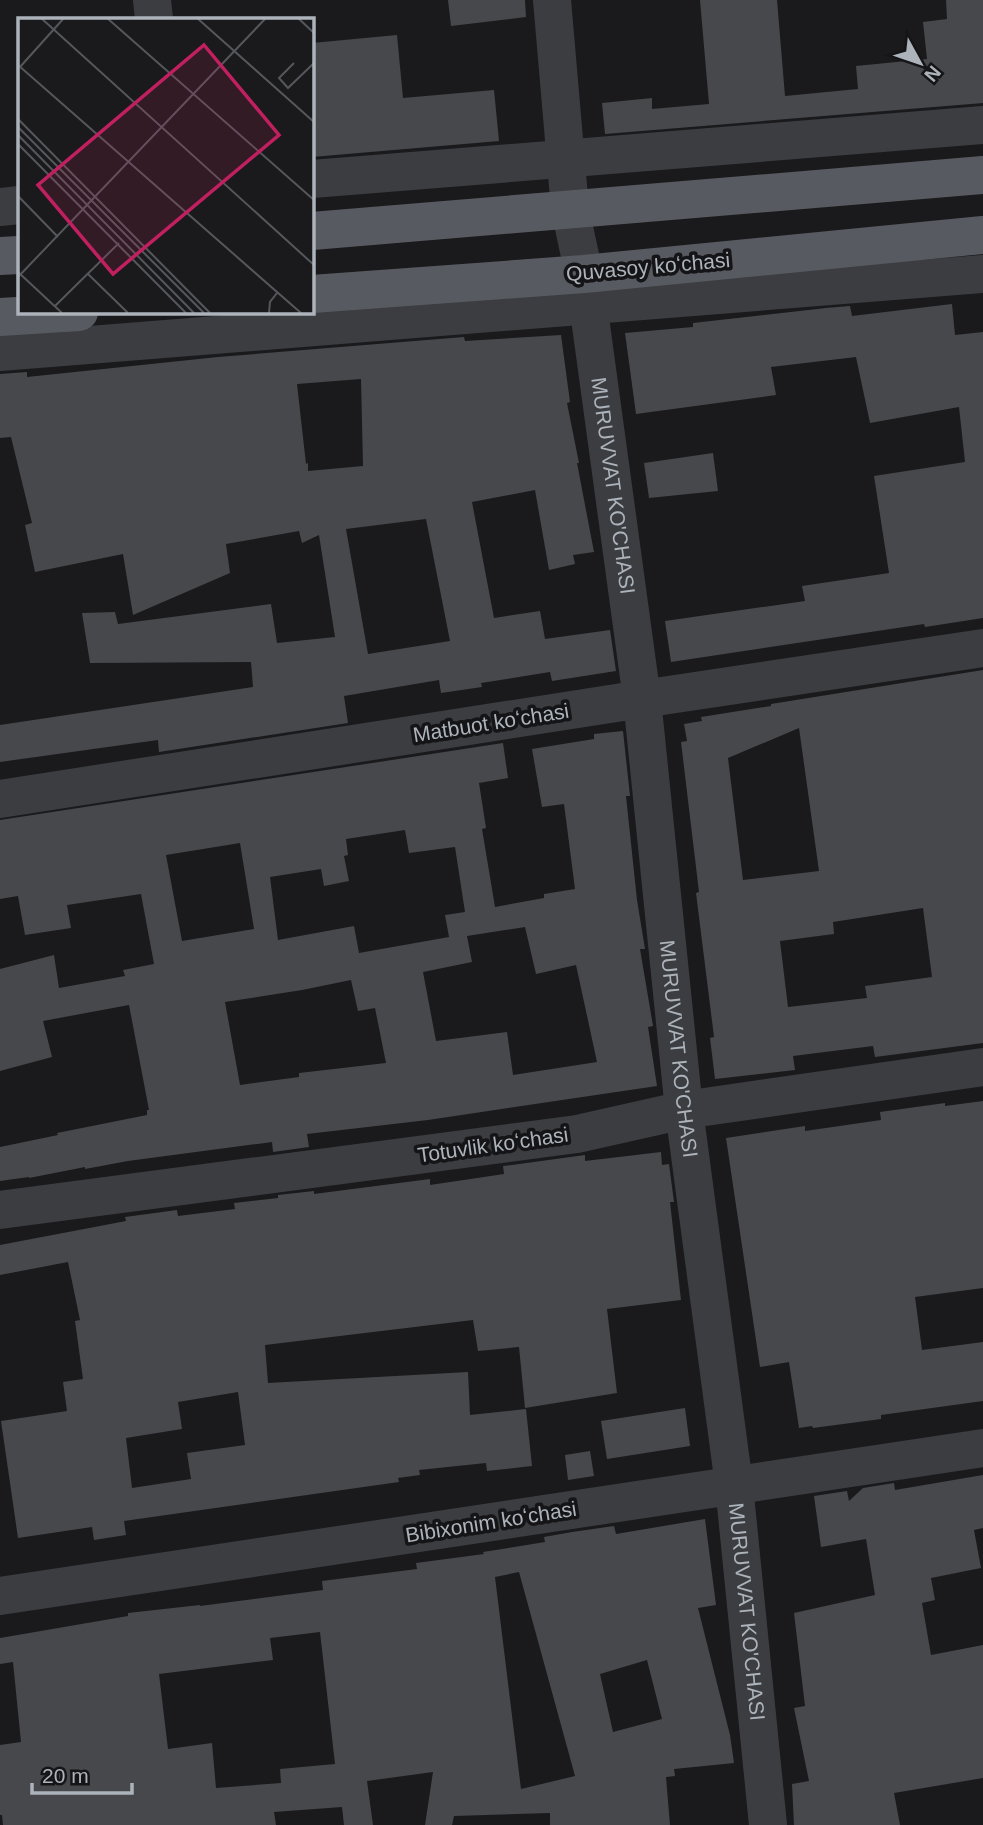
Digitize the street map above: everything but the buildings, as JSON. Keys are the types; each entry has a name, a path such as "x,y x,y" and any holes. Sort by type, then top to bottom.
{"main road":[{"path":"313,231 983,175"},
{"name":"Quvasoy koʻchasi","path":"313,294 586,290 983,235"},
{"path":"0,256 18,255"},
{"path":"0,317 63,313"}],"street":[{"path":"152,0 154,18"},
{"path":"552,0 570,209"},
{"path":"313,179 983,125"},
{"path":"0,207 18,205"},
{"name":"MURUVVAT KO'CHASI","path":"570,209 586,290 642,699 684,1110 734,1485 768,1825"},
{"path":"0,352 586,290 983,274"},
{"name":"Matbuot koʻchasi","path":"0,799 983,648"},
{"name":"Totuvlik koʻchasi","path":"0,1210 577,1134 684,1110 983,1068"},
{"name":"Bibixonim koʻchasi","path":"0,1596 983,1448"}]}
